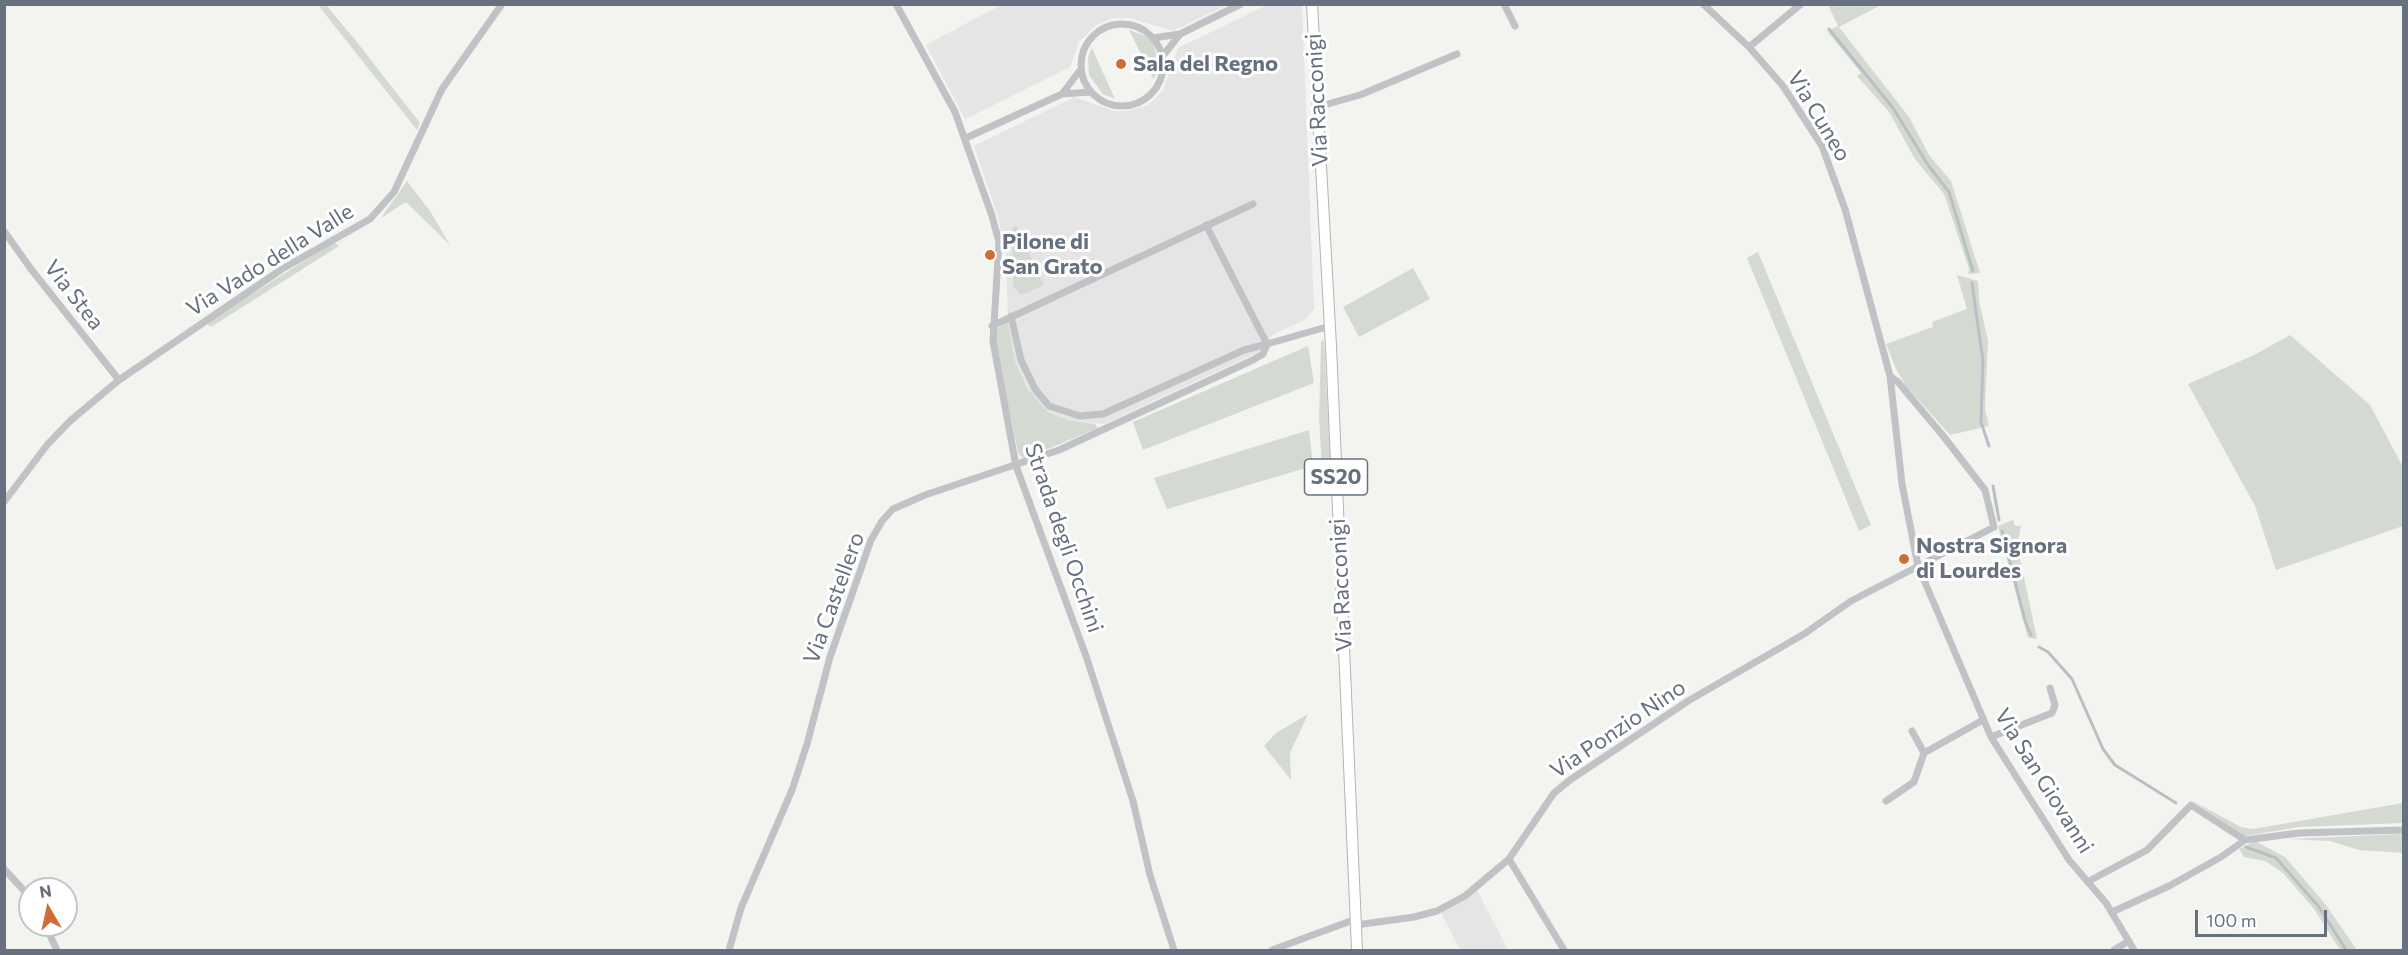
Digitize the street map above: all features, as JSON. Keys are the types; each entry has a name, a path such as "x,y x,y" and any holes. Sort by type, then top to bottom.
{"main road":[{"name":"Via Racconigi","path":"1312,4 1330,326 1357,951"}],"street":[{"name":"Via Vado della Valle","path":"4,502 47,445 70,421 119,380 282,269 370,219 394,192 442,89 502,4"},
{"name":"Strada degli Occhini","path":"896,4 955,112 966,138 999,242 992,326 1000,392 1016,466 1086,656 1133,801 1150,874 1174,951"},
{"path":"1152,38 1180,34 1241,4"},
{"path":"1504,4 1515,26"},
{"name":"Via Cuneo","path":"1703,4 1749,47 1783,86 1822,146 1842,198 1861,271"},
{"path":"1749,47 1801,4"},
{"path":"966,138 1062,94 1091,93 1114,105 1140,102 1151,94 1158,83 1162,70 1162,57 1152,38 1133,26 1122,24 1100,30 1085,46 1081,69 1062,94"},
{"path":"1162,57 1180,34"},
{"path":"1317,107 1360,95 1457,54"},
{"path":"1081,69 1091,93"},
{"path":"992,326 1253,204"},
{"path":"1011,316 1021,360 1035,389 1049,406 1080,416 1103,414 1244,350 1267,344 1206,225"},
{"name":"Via Stea","path":"4,231 31,269 119,380"},
{"name":"Via San Giovanni","path":"1861,271 1890,376 1902,484 1918,566 1991,737 2069,860 2089,881 2112,912 2134,951"},
{"name":"Via Castellero","path":"729,951 741,908 792,790 830,657 871,540 882,521 893,509 904,503 1059,450 1253,360 1263,354 1267,344 1330,326"},
{"name":"Via Ponzio Nino","path":"1272,951 1356,922 1414,917 1440,910 1465,896 1509,859 1554,793 1570,780 1688,701 1804,634 1851,601 1994,527 1985,490 1899,382 1890,376"},
{"path":"1991,737 2052,713 2055,705 2050,688"},
{"path":"1886,801 1914,782 1924,753 1983,720"},
{"path":"1912,731 1924,753"},
{"path":"2089,881 2147,850 2163,836 2178,815 2191,805 2245,840"},
{"path":"2112,912 2169,886 2221,857 2245,840 2299,833 2403,830"},
{"path":"1509,859 1564,951"},
{"path":"4,869 18,884"},
{"path":"51,937 57,951"},
{"path":"2114,951 2128,940"}],"shaded area":[{"path":"318,5 326,5 357,42 420,123 417,130"},
{"path":"1001,5 1227,5 1173,31 1130,18 1112,18 1095,26 1079,42 1070,67 965,119 926,45"},
{"path":"1267,5 1302,5 1314,309 1305,320 1274,334 1259,352 1104,424 1067,420 1048,412 1027,388 1015,361 1008,322 1006,252 998,217 974,146 1074,97 1114,111 1128,111 1149,105 1163,90 1178,48"},
{"path":"1828,5 1881,5 1839,27 1909,117 1929,155 1951,181 1980,273 1968,274 1969,269 1944,194 1915,159 1889,112 1857,76 1861,73 1827,31 1838,26"},
{"path":"1129,30 1146,36 1153,43 1159,62 1154,80"},
{"path":"1092,48 1115,99 1103,94 1089,75 1088,57"},
{"path":"407,181 430,211 450,245 406,202 381,218"},
{"path":"1016,225 1044,285 1025,294 1020,294 1013,286 1012,229"},
{"path":"334,242 339,246 211,327 206,323"},
{"path":"1758,252 1871,525 1859,531 1747,258"},
{"path":"1413,268 1430,299 1359,337 1343,307"},
{"path":"1957,275 1978,281 1979,300 1988,341 1985,409 1989,426 1950,435 1906,386 1886,344 1933,327 1932,322 1967,309"},
{"path":"1008,322 1015,361 1027,388 1048,412 1067,420 1095,424 1098,428 1024,459 1018,453 996,346 996,329"},
{"path":"2290,335 2370,405 2403,467 2403,526 2276,570 2255,506 2188,384 2254,355"},
{"path":"1324,340 1330,458 1328,469 1322,468 1319,418 1321,342"},
{"path":"1308,346 1314,383 1143,450 1133,422"},
{"path":"1309,430 1313,466 1167,509 1154,478"},
{"path":"2013,520 2015,526 2021,526 2017,544 2037,639 2028,638 1998,526"},
{"path":"1308,714 1290,753 1291,780 1264,746 1276,733"},
{"path":"2193,801 2241,827 2253,829 2403,803 2403,823 2299,827 2245,836"},
{"path":"2403,834 2403,853 2359,850 2330,841 2288,839"},
{"path":"2255,841 2285,857 2326,905 2357,950 2340,950 2314,909 2283,873 2265,861 2244,857 2239,849"},
{"path":"1477,890 1508,950 1460,950 1441,913"}],"waterway":[{"path":"1829,29 1893,108 1928,165 1949,192 1973,271"},
{"path":"1972,283 1983,361 1981,422 1989,446"},
{"path":"1993,486 1999,520"},
{"path":"2002,531 2025,621 2031,635"},
{"path":"2039,647 2048,652 2072,679 2103,749 2115,765 2176,803"},
{"path":"2246,847 2276,858 2319,907 2346,950"}],"place":[{"name":"Sala del Regno","path":"1121,64"},
{"name":"Pilone di San Grato","path":"990,255"},
{"name":"Nostra Signora di Lourdes","path":"1904,559"}]}
